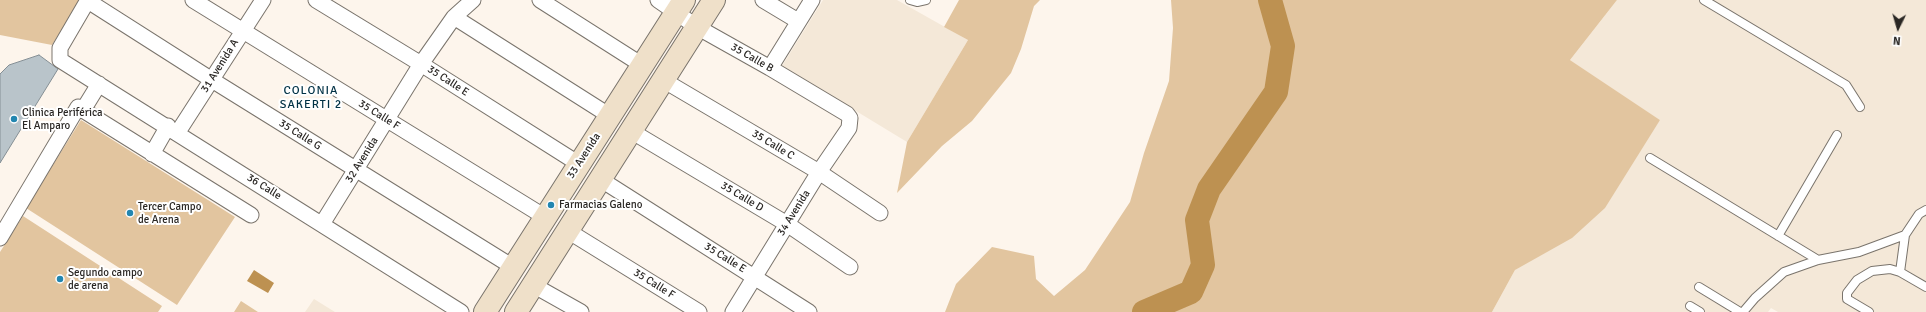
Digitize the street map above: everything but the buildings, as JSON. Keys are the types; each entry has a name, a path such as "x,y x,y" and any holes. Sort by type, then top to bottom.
{"street":[{"name":"35 Calle F","path":"193,0 545,217"},
{"name":"31 Avenida A","path":"152,154 212,80 263,0"},
{"name":"35 Calle E","path":"316,0 421,64 579,164"},
{"name":"32 Avenida","path":"322,224 421,64 454,18 472,0"},
{"path":"540,0 642,65"},
{"name":"35 Calle B","path":"658,0 680,6 697,27 847,114"},
{"path":"516,312 714,0"},
{"path":"763,0 798,21"},
{"path":"770,68 812,0"},
{"name":"36 Calle","path":"88,1 60,48 60,60 173,129 461,312"},
{"name":"35 Calle G","path":"88,1 513,267"},
{"name":"33 Avenida","path":"485,312 680,6"},
{"path":"454,18 610,116"},
{"name":"35 Calle C","path":"663,80 819,172 880,213"},
{"path":"83,110 99,84"},
{"path":"0,238 78,107 251,215"},
{"name":"34 Avenida","path":"733,312 819,172 849,128 850,118 847,114"},
{"name":"35 Calle D","path":"631,131 787,224 850,267"},
{"name":"35 Calle E","path":"600,179 809,312"},
{"name":"35 Calle F","path":"568,231 699,312"},
{"path":"534,285 580,312"}],"lane":[{"path":"910,0 917,2 926,0"},
{"path":"1704,0 1846,84 1860,107"},
{"path":"1778,236 1837,135"},
{"path":"1650,158 1818,260"},
{"path":"1900,272 1904,235 1919,214 1926,210"},
{"path":"1743,312 1755,298 1784,272 1818,260 1859,252 1904,235"},
{"path":"1869,312 1847,299 1847,293 1857,280 1872,271 1890,269 1900,272 1926,287"},
{"path":"1699,287 1740,312"},
{"path":"1690,306 1700,312"}],"shaded area":[{"path":"0,0 80,0 52,45 0,35"},
{"path":"823,0 897,0 968,40 907,142 782,66"},
{"path":"959,0 1040,0 1034,6 1021,49 1011,73 972,121 942,146 897,193 907,142 968,40 944,27"},
{"path":"1171,0 1617,0 1570,60 1660,120 1605,208 1572,238 1515,270 1492,312 945,312 956,284 992,247 1034,256 1036,279 1054,296 1085,270 1130,202 1144,153 1169,81 1173,28"},
{"path":"1617,0 1926,0 1926,312 1778,312 1771,308 1768,312 1492,312 1515,270 1660,120 1570,60"},
{"name":"Tercer Campo de Arena","path":"81,120 235,217 177,305 26,208"},
{"name":"Segundo campo de arena","path":"23,216 162,306 158,312 0,312 0,252"},
{"path":"254,270 274,283 268,293 247,281"},
{"path":"314,299 335,312 305,312"},
{"path":"241,301 258,312 234,312"}],"waterway":[{"path":"1144,312 1191,292 1203,265 1197,220 1209,189 1276,92 1283,46 1270,0"}],"place":[{"name":"Clinica Periférica El Amparo","path":"14,119"},
{"name":"Farmacias Galeno","path":"551,205"},
{"name":"Tercer Campo de Arena","path":"130,213"},
{"name":"Segundo campo de arena","path":"60,279"}],"district":[{"name":"COLONIA SAKERTI 2","path":"311,98"}]}
